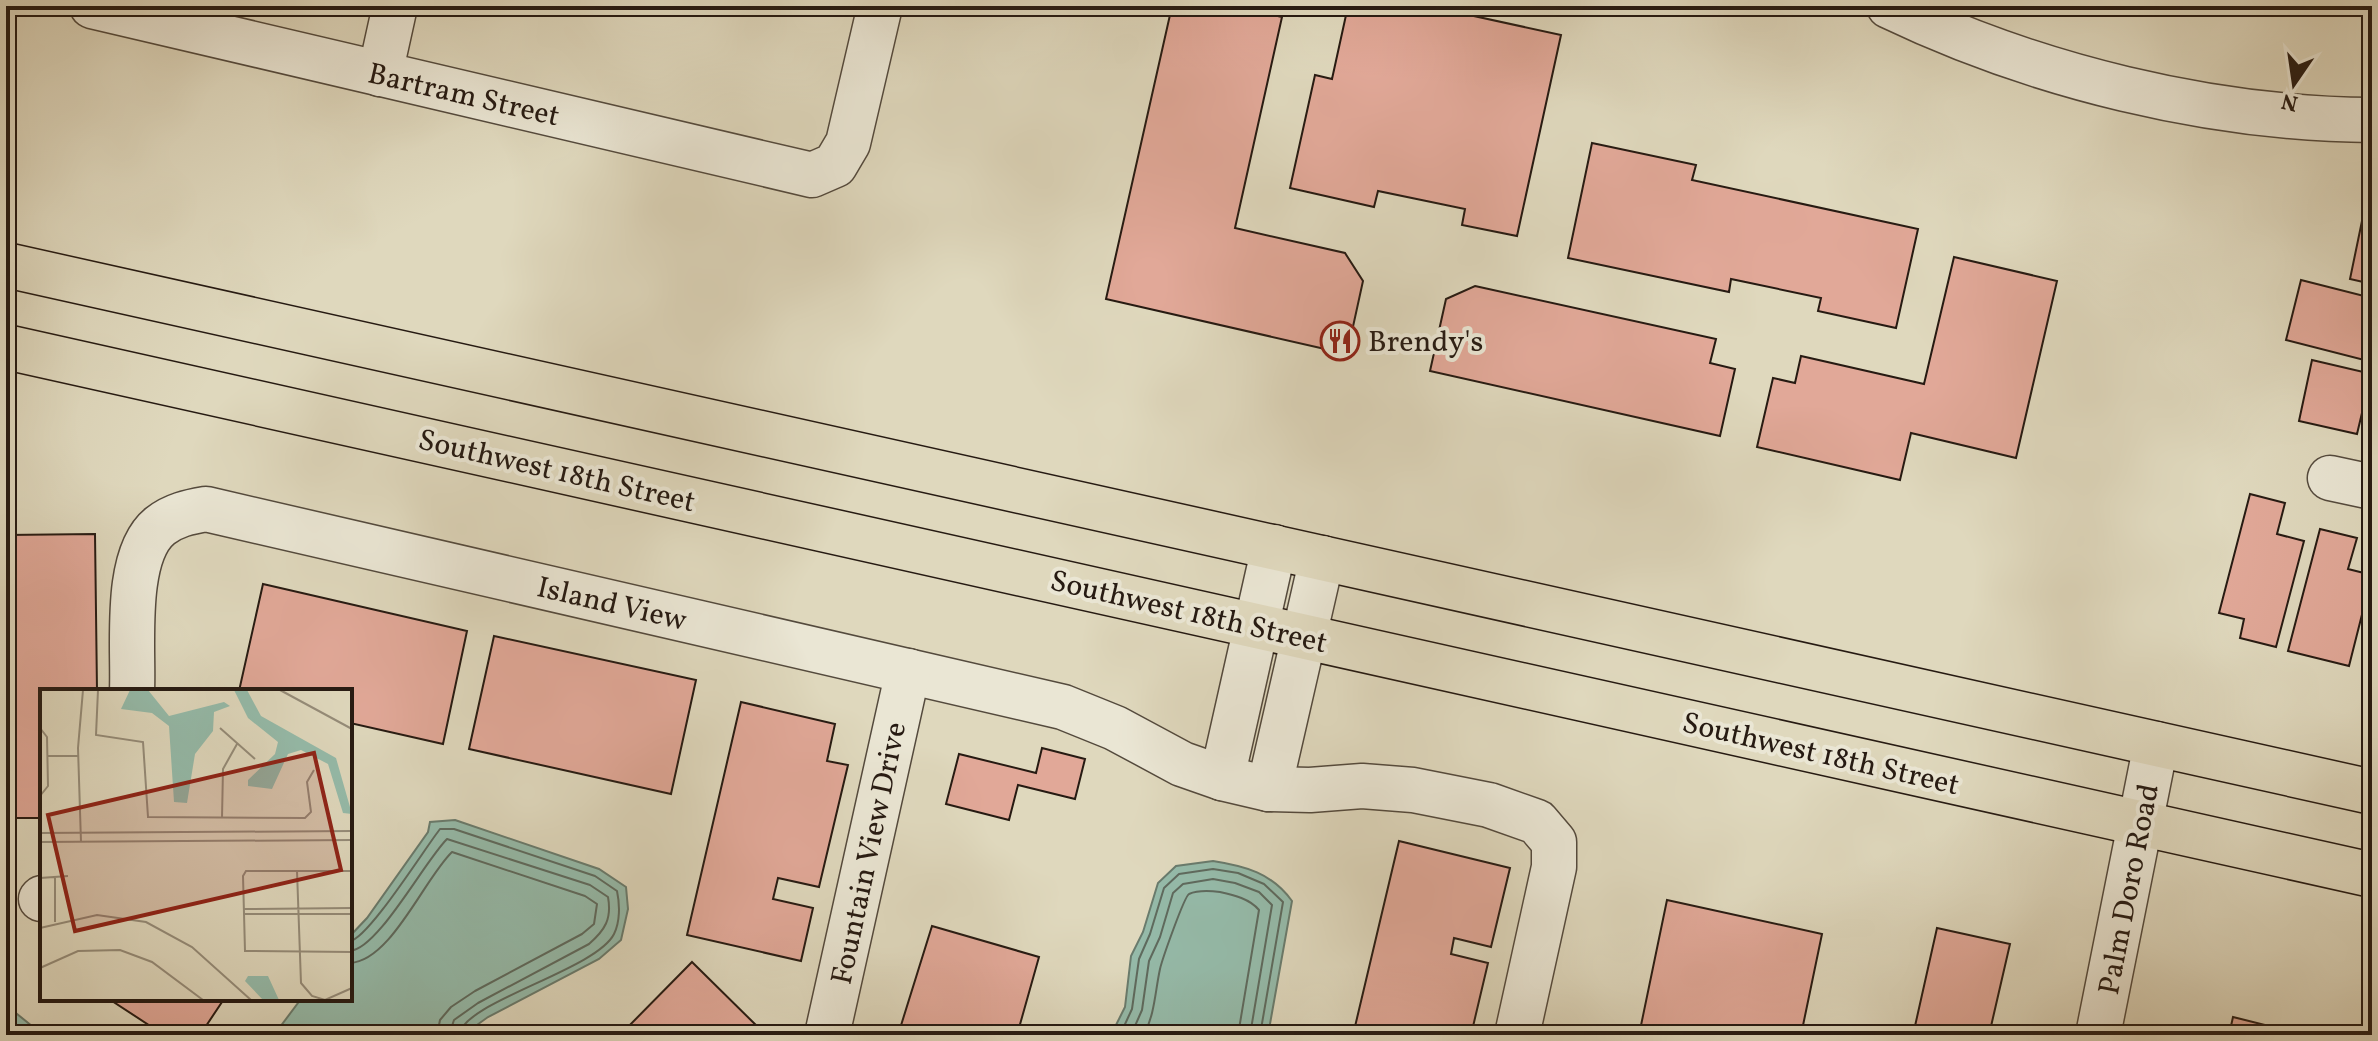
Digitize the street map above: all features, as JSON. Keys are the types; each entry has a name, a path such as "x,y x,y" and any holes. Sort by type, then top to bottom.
{"main road":[{"path":"6,265 2372,792"},
{"name":"Southwest 18th Street","path":"6,347 2372,875"}],"street":[{"name":"Bartram Street","path":"92,6 812,175 835,165 848,143 880,6"},
{"path":"380,74 395,6"},
{"path":"1889,6 2016,57 2164,97 2265,113 2372,120"},
{"path":"2330,478 2372,487"},
{"name":"Island View","path":"132,689 132,605 144,552 157,528 180,514 206,509 1063,707 1115,728 1182,764 1222,778 1269,789 1362,786 1413,790 1489,805 1537,822 1554,842 1554,867 1517,1035"},
{"path":"1222,778 1274,547"},
{"path":"1269,789 1322,558"},
{"name":"Fountain View Drive","path":"827,1035 908,671"},
{"name":"Palm Doro Road","path":"2098,1035 2156,744"}],"water":[{"path":"455,820 599,869 626,887 628,909 621,940 599,959 488,1017 463,1035 274,1035 300,1001 352,1001 352,934 367,918 428,832 430,822"},
{"path":"1213,861 1236,865 1267,877 1292,901 1268,1035 1111,1035 1125,1007 1131,956 1143,932 1158,883 1176,866"},
{"path":"6,1005 43,1035 6,1035"}],"building":[{"path":"1172,6 1233,6 1282,17 1235,228 1345,253 1363,281 1347,354 1106,299"},
{"path":"1348,6 1428,6 1561,35 1517,236 1462,225 1465,209 1378,191 1374,207 1290,188 1315,75 1332,79"},
{"path":"2324,6 2372,6 2370,14"},
{"path":"1592,143 1696,165 1692,180 1918,229 1896,328 1818,311 1821,298 1731,279 1729,292 1568,258"},
{"path":"2362,221 2372,223 2372,284 2350,279"},
{"path":"1954,257 2057,281 2016,458 1911,433 1900,480 1757,447 1773,378 1795,383 1801,356 1924,384"},
{"path":"2301,280 2372,298 2372,362 2286,340"},
{"path":"1475,286 1716,339 1710,363 1735,369 1720,436 1430,371 1446,299"},
{"path":"2312,360 2372,374 2372,415 2362,413 2357,434 2299,421"},
{"path":"2250,494 2285,503 2277,534 2304,541 2276,647 2240,638 2244,619 2219,613"},
{"path":"2320,529 2357,538 2348,569 2372,575 2349,666 2288,651"},
{"path":"95,534 97,689 40,689 40,818 6,818 6,535"},
{"path":"263,584 467,631 443,744 352,723 352,689 239,689"},
{"path":"494,636 696,680 671,794 469,749"},
{"path":"741,702 835,724 827,761 848,765 819,887 778,878 773,899 813,908 801,961 687,935"},
{"path":"1042,748 1085,759 1075,799 1018,785 1009,820 946,804 959,754 1036,773"},
{"path":"1399,841 1510,868 1491,947 1454,938 1451,954 1488,963 1471,1035 1353,1035"},
{"path":"1667,900 1822,934 1801,1035 1639,1035"},
{"path":"932,926 1039,957 1017,1035 898,1035"},
{"path":"1937,928 2010,944 1989,1035 1913,1035"},
{"path":"692,962 766,1035 620,1035"},
{"path":"112,1001 223,1001 200,1035 164,1035"},
{"path":"2233,1017 2305,1035 2229,1035"}],"place":[{"name":"Brendy's","path":"1340,341"}]}
